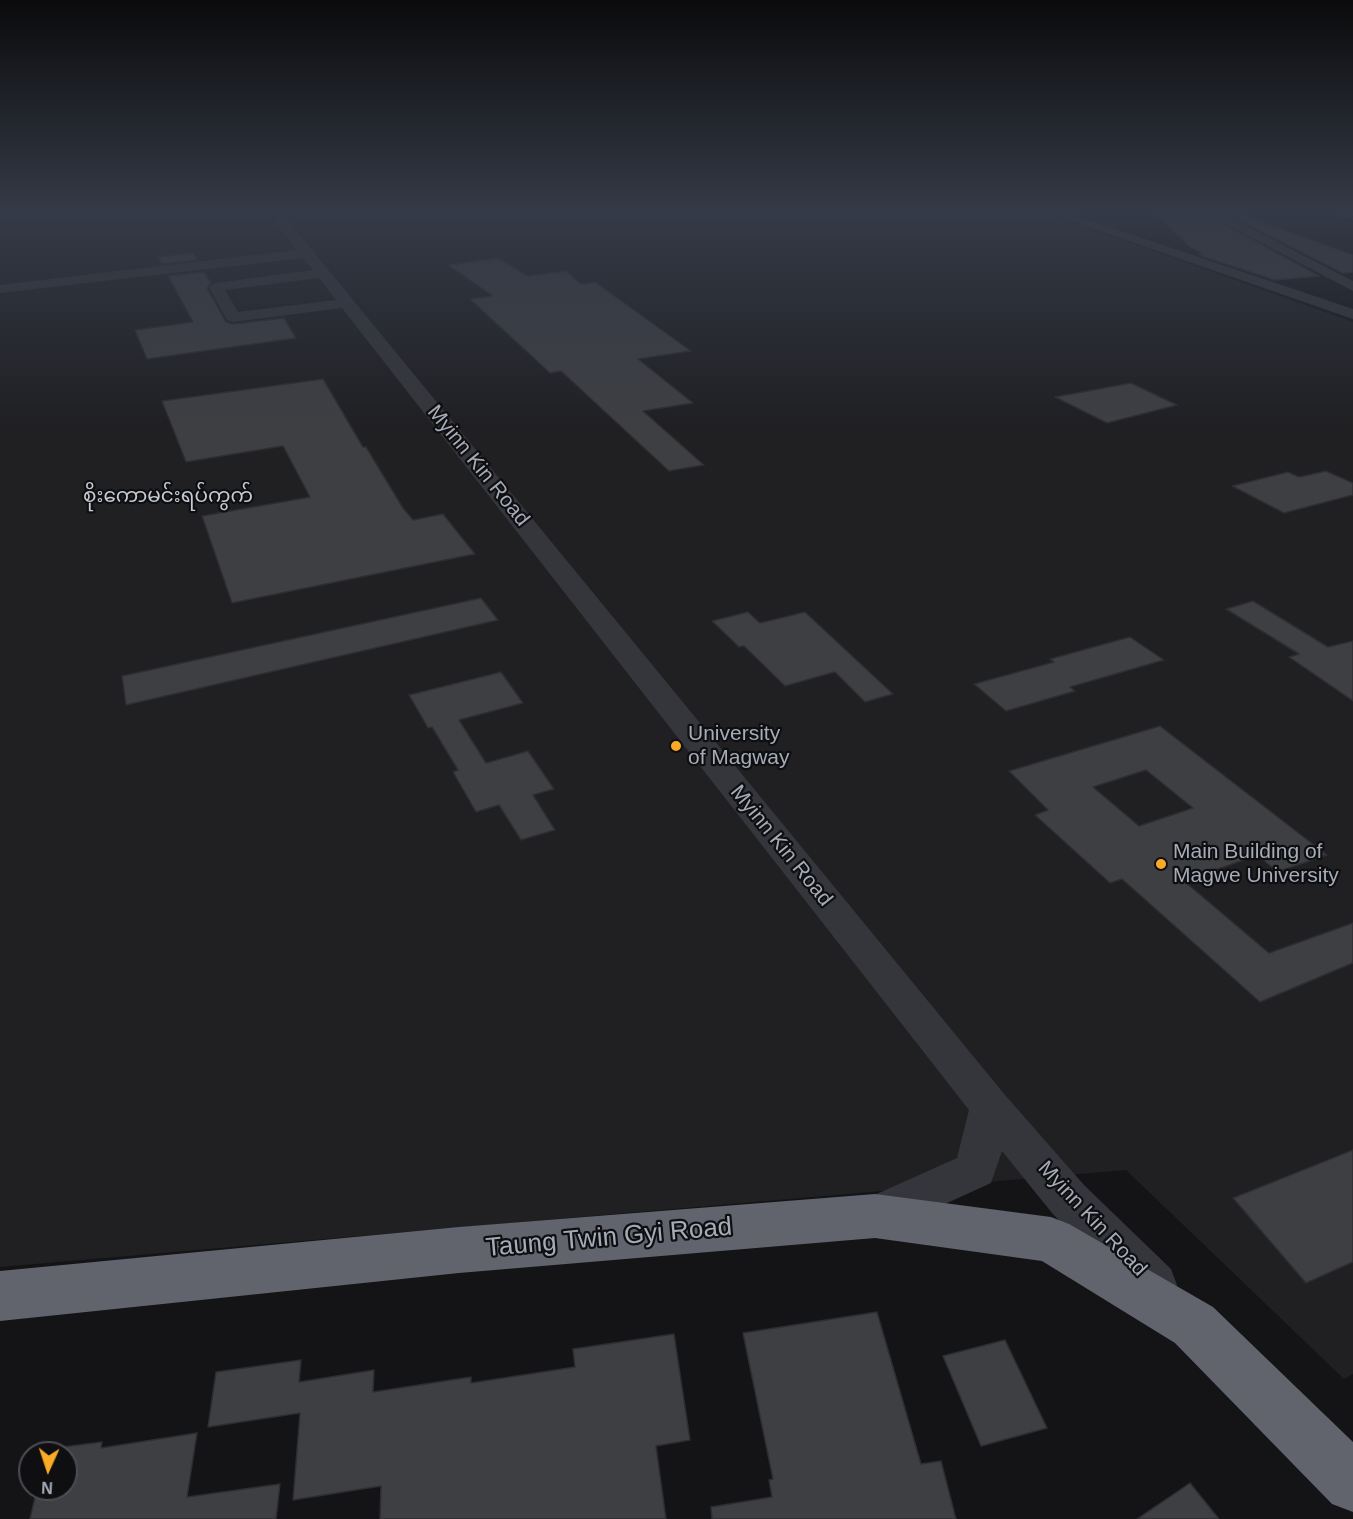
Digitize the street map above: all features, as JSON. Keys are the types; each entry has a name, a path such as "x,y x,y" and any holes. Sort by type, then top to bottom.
{"highway":[{"name":"Taung Twin Gyi Road","path":"0,1296 447,1251 875,1216 1051,1240 1194,1325 1353,1484"}],"street":[{"path":"0,289 86,282"},
{"path":"237,282 216,287 233,317 347,303"},
{"name":"Myinn Kin Road","path":"330,282 990,1107 1068,1199 1194,1325"},
{"path":"1258,282 1353,314"},
{"path":"875,1216 976,1170 990,1107"}],"shaded area":[{"name":"University of Magway","path":"0,282 1240,282 1353,322 1353,1374 1344,1379 1126,1170 0,1267"}],"building":[{"path":"171,282 210,282 207,288 226,322 233,324 284,318 296,338 147,359 135,330 193,322"},
{"path":"473,282 579,282 581,284 595,282 691,351 638,359 693,403 643,411 704,465 669,471 561,371 550,373 470,299 493,296"},
{"path":"323,379 363,447 366,447 403,508 413,520 443,514 475,554 232,603 202,516 310,497 283,446 186,462 162,401"},
{"path":"1131,383 1177,405 1107,423 1055,397"},
{"path":"1326,471 1353,483 1353,495 1284,513 1232,486 1288,472 1299,477"},
{"path":"481,598 498,620 126,705 122,676"},
{"path":"1253,601 1328,647 1353,641 1353,701 1289,657 1299,654 1226,609"},
{"path":"748,612 760,623 805,612 893,694 865,702 835,672 785,686 744,646 739,647 712,621"},
{"path":"1130,637 1164,660 1070,687 1075,691 1006,711 974,684 1054,662 1050,659"},
{"path":"501,672 523,703 459,720 486,763 528,751 554,789 533,795 555,830 521,840 499,805 476,812 453,772 458,770 432,727 428,728 409,695"},
{"name":"Main Building of Magwe University","path":"1160,726 1327,855 1277,872 1258,855 1184,881 1269,953 1353,923 1353,963 1260,1002 1122,879 1110,883 1035,815 1048,810 1009,771","holes":["1146,770 1193,808 1139,826 1093,787"]},
{"path":"1353,1150 1353,1262 1306,1283 1233,1198"},
{"path":"877,1312 921,1464 941,1461 956,1519 712,1519 711,1507 772,1497 769,1480 773,1479 743,1333"},
{"path":"674,1334 690,1440 656,1446 666,1519 380,1519 381,1486 293,1500 300,1413 208,1427 216,1372 301,1360 299,1382 374,1370 373,1392 471,1377 471,1383 575,1367 573,1349"},
{"path":"1005,1340 1047,1428 981,1446 943,1356"},
{"path":"197,1433 187,1497 280,1484 276,1519 30,1519 34,1501 78,1501 78,1445 102,1442 101,1448"},
{"path":"1190,1483 1219,1519 1137,1519"}],"place":[{"name":"University of Magway","path":"676,746"},
{"name":"Main Building of Magwe University","path":"1161,864"}],"district":[{"name":"စိုးကောမင်းရပ်ကွက်","path":"168,496"}]}
